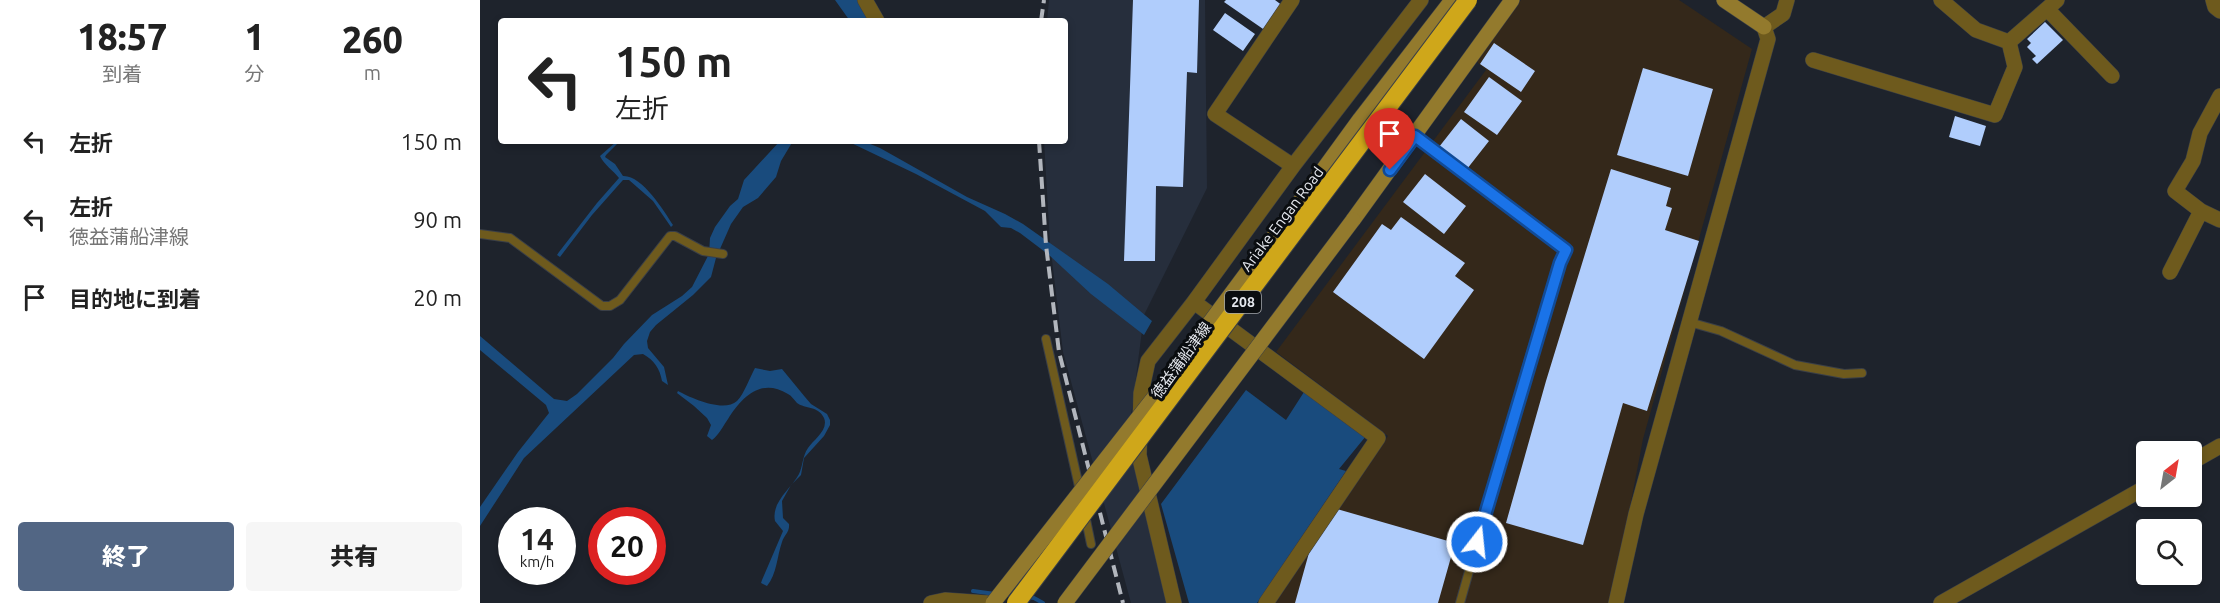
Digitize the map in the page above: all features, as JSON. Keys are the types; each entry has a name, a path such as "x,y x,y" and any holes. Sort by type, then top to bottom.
{"highway":[{"name":"Ariake Engan Road","path":"1016,603 1468,0"}],"main road":[{"name":"徳益蒲船津線","path":"993,603 1156,395 1452,0"},
{"path":"1065,603 1353,220 1512,0"},
{"path":"1724,0 1764,27"}],"street":[{"path":"865,0 875,18"},
{"path":"1292,0 1215,114 1293,166"},
{"path":"1174,603 1139,455 1141,393 1148,361 1293,166 1421,0"},
{"path":"1616,603 1636,514 1768,39 1764,27 1783,14 1787,0"},
{"path":"1941,0 1976,30 2009,42"},
{"path":"2213,0 2215,7 2220,11"},
{"path":"2009,42 2052,4 2112,76"},
{"path":"1408,16 1429,30"},
{"path":"1814,60 1995,115 2015,67 2009,42"},
{"path":"2220,96 2200,133 2193,161 2175,192 2220,220"},
{"path":"2170,272 2201,210"},
{"path":"1194,302 1378,438 1266,603"},
{"path":"2202,456 2220,446"},
{"path":"1941,603 2136,493"},
{"path":"931,603 945,600 988,603"}],"lane":[{"path":"1415,136 1566,250 1530,357 1460,603"},
{"path":"480,234 510,238 602,306 610,306 620,300 669,236 675,236 703,251 723,254"},
{"path":"1689,322 1721,331 1795,365 1844,374 1862,373"},
{"path":"1047,339 1091,544"}],"shaded area":[{"path":"1049,0 1205,0 1207,188 1144,315 1128,439 1167,603 1131,603 1063,352 1050,243 1044,144 1068,144 1068,18 1047,18"},
{"path":"1521,0 1679,0 1752,49 1643,439 1618,570 1609,603 1270,603 1388,436 1276,352 1486,70 1475,60"}],"water":[{"path":"835,0 859,0 869,18 848,18"},
{"path":"614,144 617,144 605,157 615,164 623,176 638,181 645,187 673,225 671,227 653,201 629,180 623,180 592,215 560,257 557,255 559,252 619,178 600,156"},
{"path":"777,144 791,144 781,161 776,177 758,198 743,207 731,224 716,258 711,277 650,332 647,341 648,348 664,367 668,385 662,381 658,369 650,359 643,354 634,355 524,458 480,526 480,507 518,452 549,413 546,405 480,350 480,336 554,399 567,401 613,358 652,315 692,287 709,254 710,238 715,227 738,199 744,180"},
{"path":"853,144 870,144 880,148 967,197 1023,224 1108,284 1152,321 1144,335 1091,294 1049,255 1020,233 1011,228 1001,227 985,211"},
{"path":"755,368 770,371 782,369 811,404 827,414 830,420 824,436 804,458 801,475 792,484 799,474 806,451 824,427 824,418 819,411 800,405 778,389 761,389 739,403 712,440 707,436 711,425 707,418 677,393 678,391 716,405 731,404 737,401 742,394"},
{"path":"1246,390 1286,420 1304,392 1366,436 1339,469 1346,471 1257,603 1189,603 1161,504"},
{"path":"790,486 782,501 783,518 789,524 789,529 782,542 773,576 767,586 761,583 783,531 775,521 776,508"}],"building":[{"path":"1133,0 1199,0 1197,73 1187,72 1183,187 1156,186 1155,261 1124,261"},
{"path":"1226,0 1275,0 1283,6 1266,31 1224,2"},
{"path":"1225,13 1255,34 1243,51 1213,30"},
{"path":"2045,22 2063,40 2037,64 2032,59 2036,56 2027,47 2031,43 2027,39"},
{"path":"1494,43 1535,71 1521,92 1480,64"},
{"path":"1643,68 1713,89 1688,176 1617,155"},
{"path":"1489,77 1522,101 1497,135 1464,112"},
{"path":"1955,116 1986,126 1980,146 1949,137"},
{"path":"1461,119 1489,141 1467,169 1439,147"},
{"path":"1611,169 1671,188 1666,206 1672,208 1665,230 1699,241 1647,411 1623,403 1583,545 1506,523 1546,381"},
{"path":"1425,174 1466,206 1444,234 1403,202"},
{"path":"1401,217 1465,263 1455,276 1474,290 1424,359 1333,292 1382,224 1391,230"},
{"path":"1337,509 1455,543 1438,603 1295,603 1312,542"}],"waterway":[{"path":"973,591 995,594"},
{"path":"1027,597 1043,603"}],"railway":[{"path":"1041,18 1044,0"},
{"path":"1039,144 1046,245 1059,352 1123,603"}],"route":[{"path":"1390,170 1415,136 1566,250 1530,357 1477,542"}]}
